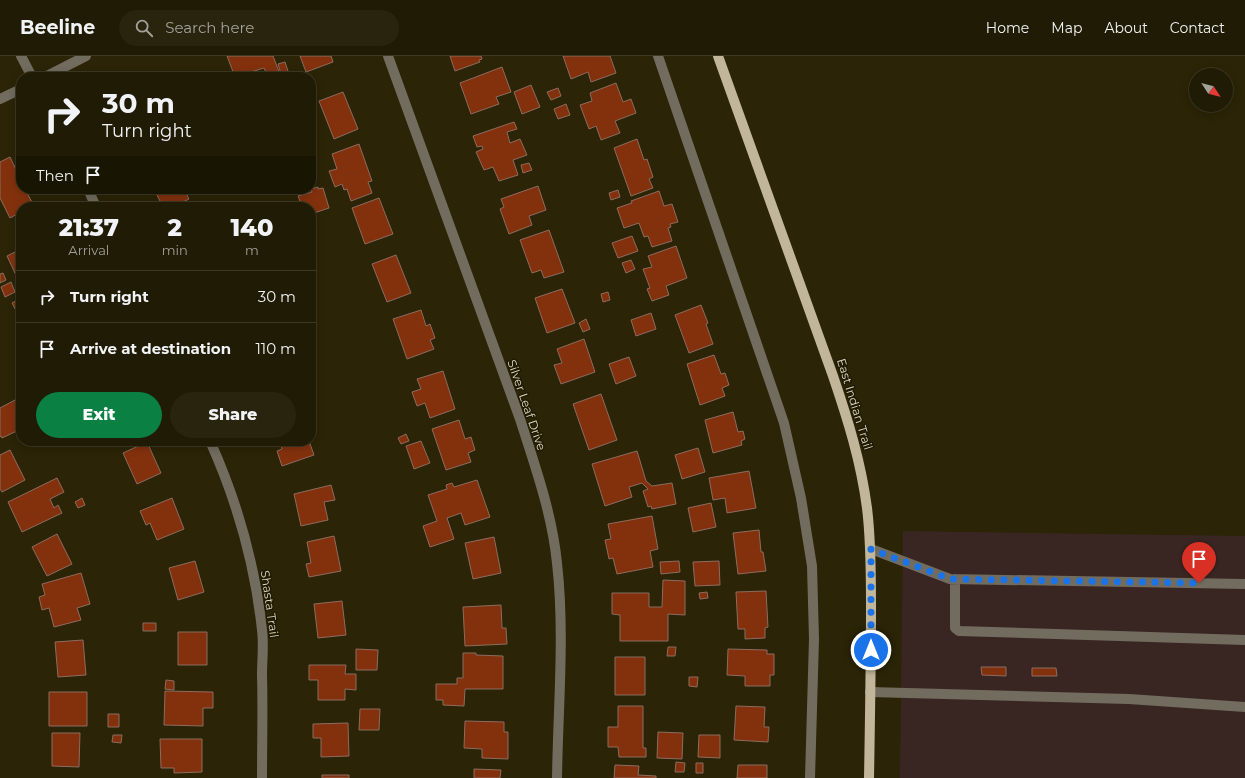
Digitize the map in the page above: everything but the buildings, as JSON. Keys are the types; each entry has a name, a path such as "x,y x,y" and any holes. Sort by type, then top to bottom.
{"main road":[{"name":"East Indian Trail","path":"718,56 850,427 857,452 867,508 871,549 869,778"}],"street":[{"path":"21,56 29,72"},
{"path":"55,72 86,56"},
{"name":"Silver Leaf Drive","path":"388,56 540,479 557,562 560,600 558,778"},
{"path":"658,56 784,423 801,498 812,566 814,639 810,778"},
{"path":"0,99 16,91"},
{"name":"Shasta Trail","path":"212,446 234,500 244,534 253,572 262,630 262,778"},
{"path":"871,549 950,579 1245,584"},
{"path":"955,579 955,628 959,631 1245,640"},
{"path":"870,692 1129,699 1245,707"}],"shaded area":[{"path":"903,531 1245,536 1245,778 900,778"}],"route":[{"path":"871,650 871,549 950,579 1199,583"}]}
